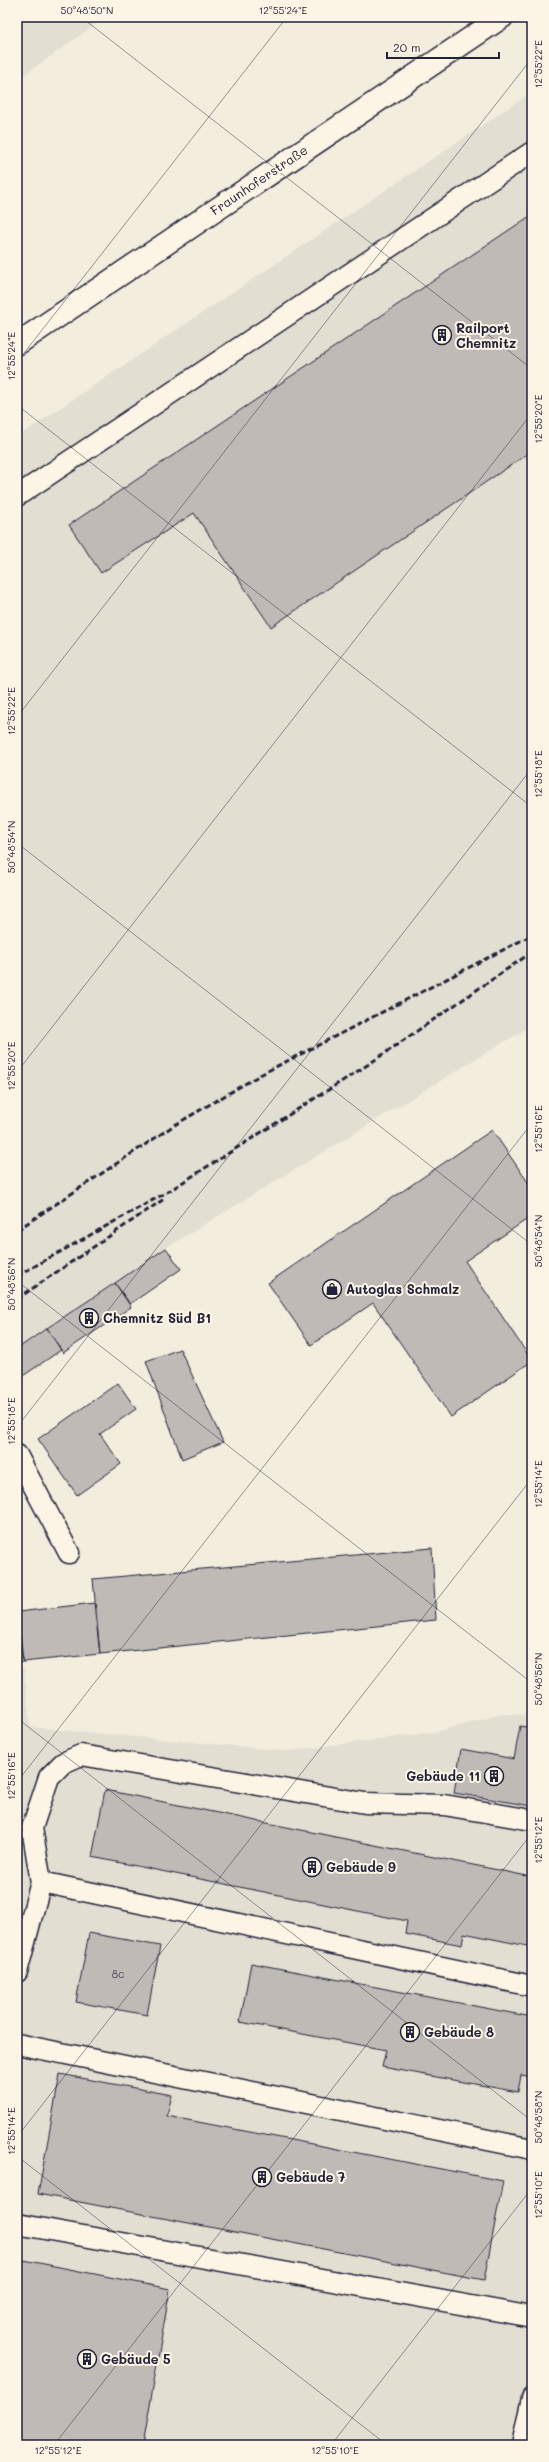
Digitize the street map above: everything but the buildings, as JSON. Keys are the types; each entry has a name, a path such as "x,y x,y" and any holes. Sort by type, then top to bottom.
{"main road":[{"name":"Fraunhoferstraße","path":"17,344 502,17"}],"lane":[{"path":"17,496 532,152"},
{"path":"17,1455 69,1553"},
{"path":"17,1972 41,1882 32,1828 49,1777 63,1763 81,1755 365,1803 444,1805 532,1820"},
{"path":"41,1882 532,1986"},
{"path":"17,2044 532,2149"},
{"path":"17,2224 532,2317"},
{"path":"522,2445 532,2398"}],"shaded area":[{"path":"17,17 106,17 17,80"},
{"path":"532,92 532,1025 166,1248 17,1349 17,437"},
{"path":"24,1668 30,1727 287,1751 436,1732 501,1714 532,1715 532,2445 17,2445 17,1669"}],"railway":[{"path":"17,1230 173,1126 260,1075 532,935"},
{"path":"17,1276 169,1191 369,1064 532,952"},
{"path":"17,1299 164,1199"}],"place":[{"name":"Railport Chemnitz","path":"442,335"},
{"name":"Autoglas Schmalz","path":"332,1289"},
{"name":"Chemnitz Süd B1","path":"89,1318"},
{"name":"Gebäude 11","path":"494,1776"},
{"name":"Gebäude 9","path":"312,1867"},
{"name":"Gebäude 8","path":"410,2032"},
{"name":"Gebäude 7","path":"262,2177"},
{"name":"Gebäude 5","path":"87,2359"}]}
